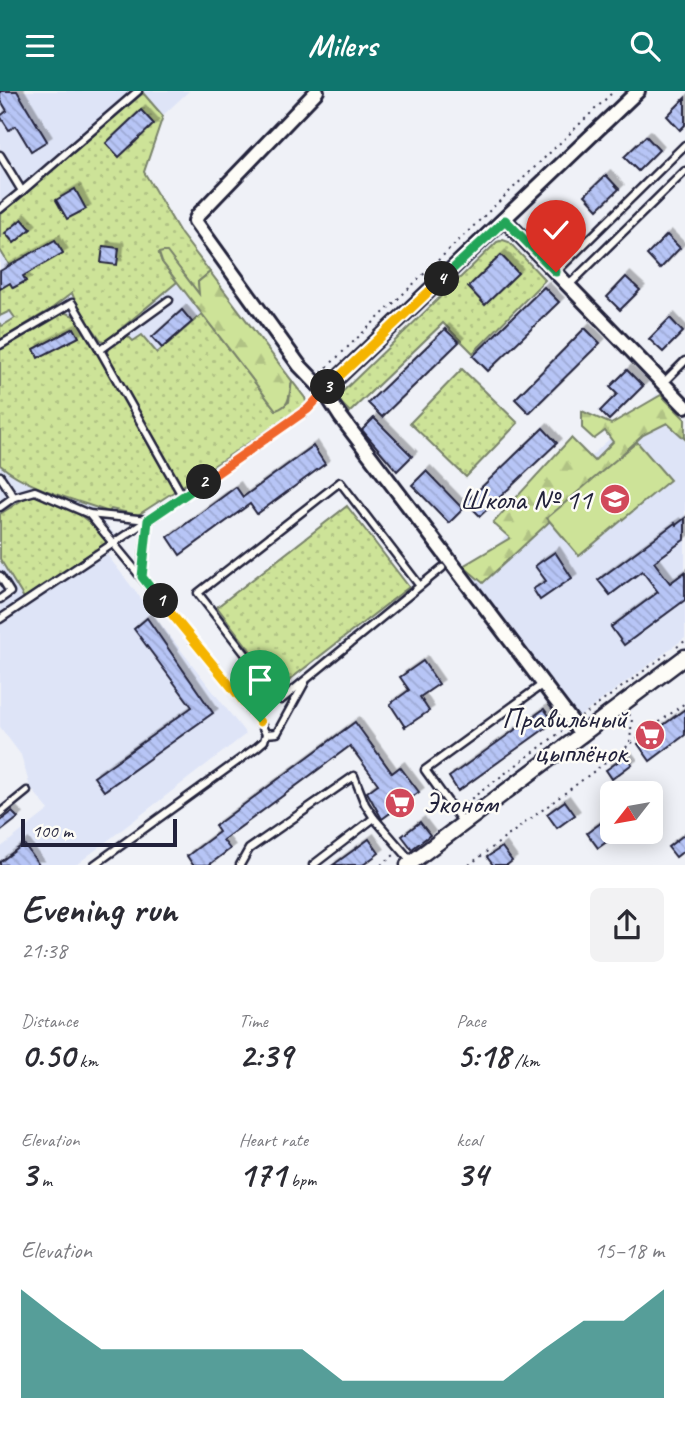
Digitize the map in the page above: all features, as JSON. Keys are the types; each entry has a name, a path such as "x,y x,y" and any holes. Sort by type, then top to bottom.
{"street":[{"path":"317,91 195,221 284,344 324,391 340,416 582,735"},
{"path":"324,391 638,91"},
{"path":"505,220 685,406"},
{"path":"410,864 685,657"}],"lane":[{"path":"0,209 138,91"},
{"path":"556,272 685,145"},
{"path":"0,155 22,191"},
{"path":"569,285 685,171"},
{"path":"100,349 169,300"},
{"path":"0,345 72,303 183,497"},
{"path":"663,383 685,361"},
{"path":"0,619 183,497 308,409 324,391"},
{"path":"0,476 14,497"},
{"path":"420,586 340,482 198,593 281,699 308,678 442,568"},
{"path":"0,507 14,497 34,491 89,514 148,520"},
{"path":"89,514 264,728 266,734 264,741 257,747 94,865"},
{"path":"142,577 148,520"},
{"path":"0,576 10,591 0,599"},
{"path":"266,734 277,733 308,678"},
{"path":"463,823 425,771 543,684"},
{"path":"240,865 248,849 354,776 365,804 410,864"},
{"path":"0,813 27,792"},
{"path":"313,865 374,818"}],"path":[{"path":"314,380 614,91"},
{"path":"454,811 685,641"},
{"path":"469,865 685,703"},
{"path":"381,865 401,850"}],"shaded area":[{"path":"0,91 189,91 160,118 144,172 181,234 305,398 307,405 138,515 111,510 104,522 116,536 101,547 246,734 76,865 0,865 0,848 49,810 30,787 21,755 0,727"},
{"name":"Школа № 11","path":"657,394 685,423 685,638 576,719 465,575"}],"green space":[{"path":"143,93 163,116 144,172 181,234 210,272 198,282 200,295 167,253 159,254 177,282 105,342 78,308 72,293 0,340 0,324 2,326 15,318 10,311 0,316 0,289 10,283 13,288 26,281 23,276 63,253 55,240 10,266 0,250 0,215"},
{"path":"497,242 509,242 545,280 473,353 443,323 350,412 336,398"},
{"path":"167,252 199,294 198,282 210,272 292,381 289,399 285,405 276,410 162,262 159,253"},
{"path":"63,312 77,317 84,326 175,491 138,515 111,509 109,512 52,493 24,481 0,465 0,348"},
{"path":"202,314 276,410 289,402 292,381 307,405 181,487 107,355 110,347 128,336 133,341 142,335 157,353"},
{"path":"462,369 518,423 466,477 410,423"},
{"path":"661,395 685,419 685,439 667,423 643,435 483,583 463,566 510,538 493,523 571,438 594,461 613,442 605,431 594,439 582,428 582,411 611,424"},
{"path":"637,442 670,480 579,556 547,518"},
{"path":"30,495 63,505 92,525 109,541 24,598 0,559 0,514"},
{"path":"347,506 409,587 279,688 217,607"}],"building":[{"path":"0,91 17,91 47,141 31,151 16,126 9,130 0,116 7,111 0,99"},
{"path":"685,98 685,125 680,130 667,116"},
{"path":"141,110 154,124 119,157 106,143"},
{"path":"646,136 659,150 638,171 624,157"},
{"path":"606,175 619,189 598,209 585,195"},
{"path":"75,189 86,209 67,219 56,200"},
{"path":"564,214 578,228 557,248 544,235"},
{"path":"22,219 31,229 14,243 5,233"},
{"path":"667,235 680,248 660,269 647,255"},
{"path":"55,240 63,253 23,276 26,281 13,288 10,283 0,289 0,271"},
{"path":"103,246 119,248 117,265 101,263"},
{"path":"501,255 518,273 485,305 468,287"},
{"path":"626,277 640,290 620,310 607,297"},
{"path":"544,287 559,302 488,371 473,356"},
{"path":"182,310 192,322 162,348 152,337"},
{"path":"670,318 683,332 663,352 649,339"},
{"path":"74,328 79,337 38,358 34,349"},
{"path":"585,328 600,343 529,413 515,399"},
{"path":"445,329 459,342 382,417 368,403"},
{"path":"627,370 643,386 609,420 600,411 617,394 610,387"},
{"path":"374,418 412,456 397,471 362,430"},
{"path":"543,428 557,443 480,516 466,502"},
{"path":"313,446 325,464 257,514 250,504 180,555 168,537 236,487 243,497"},
{"path":"426,471 463,509 449,523 412,485"},
{"path":"685,518 685,539 654,562 670,583 685,572 685,600 624,645 611,627 658,592 642,571 610,595 598,580"},
{"path":"555,552 572,578 540,600 533,589 546,581 535,566"},
{"path":"147,618 213,713 104,791 94,777 192,707 134,629"},
{"path":"423,661 439,684 420,697 429,711 405,727 390,704 409,690 400,677"},
{"path":"544,709 554,722 458,791 449,777"},
{"path":"685,709 685,735 650,761 638,744"},
{"path":"355,722 392,773 400,767 419,792 382,819 367,792 378,784 350,746 223,840 230,849 209,865 193,865 187,856 219,832 215,826"},
{"path":"626,756 632,764 612,779 606,770"},
{"path":"565,801 575,815 557,828 547,814"},
{"path":"12,812 18,818 0,832 0,821"},
{"path":"420,822 430,835 412,849 402,836"},
{"path":"600,824 600,844 604,844 598,848 587,833"},
{"path":"685,834 685,850 676,857 668,847"},
{"path":"369,839 379,853 363,865 333,865"},
{"path":"24,844 39,865 0,865 0,862"},
{"path":"502,847 512,861 507,865 493,865 487,857"}],"place":[{"name":"Школа № 11","path":"615,499"},
{"name":"Правильный цыплёнок","path":"650,735"},
{"name":"Эконом","path":"400,803"}],"route":[{"path":"260,722 142,577 148,520 308,409 362,354 505,220 556,272"}]}
